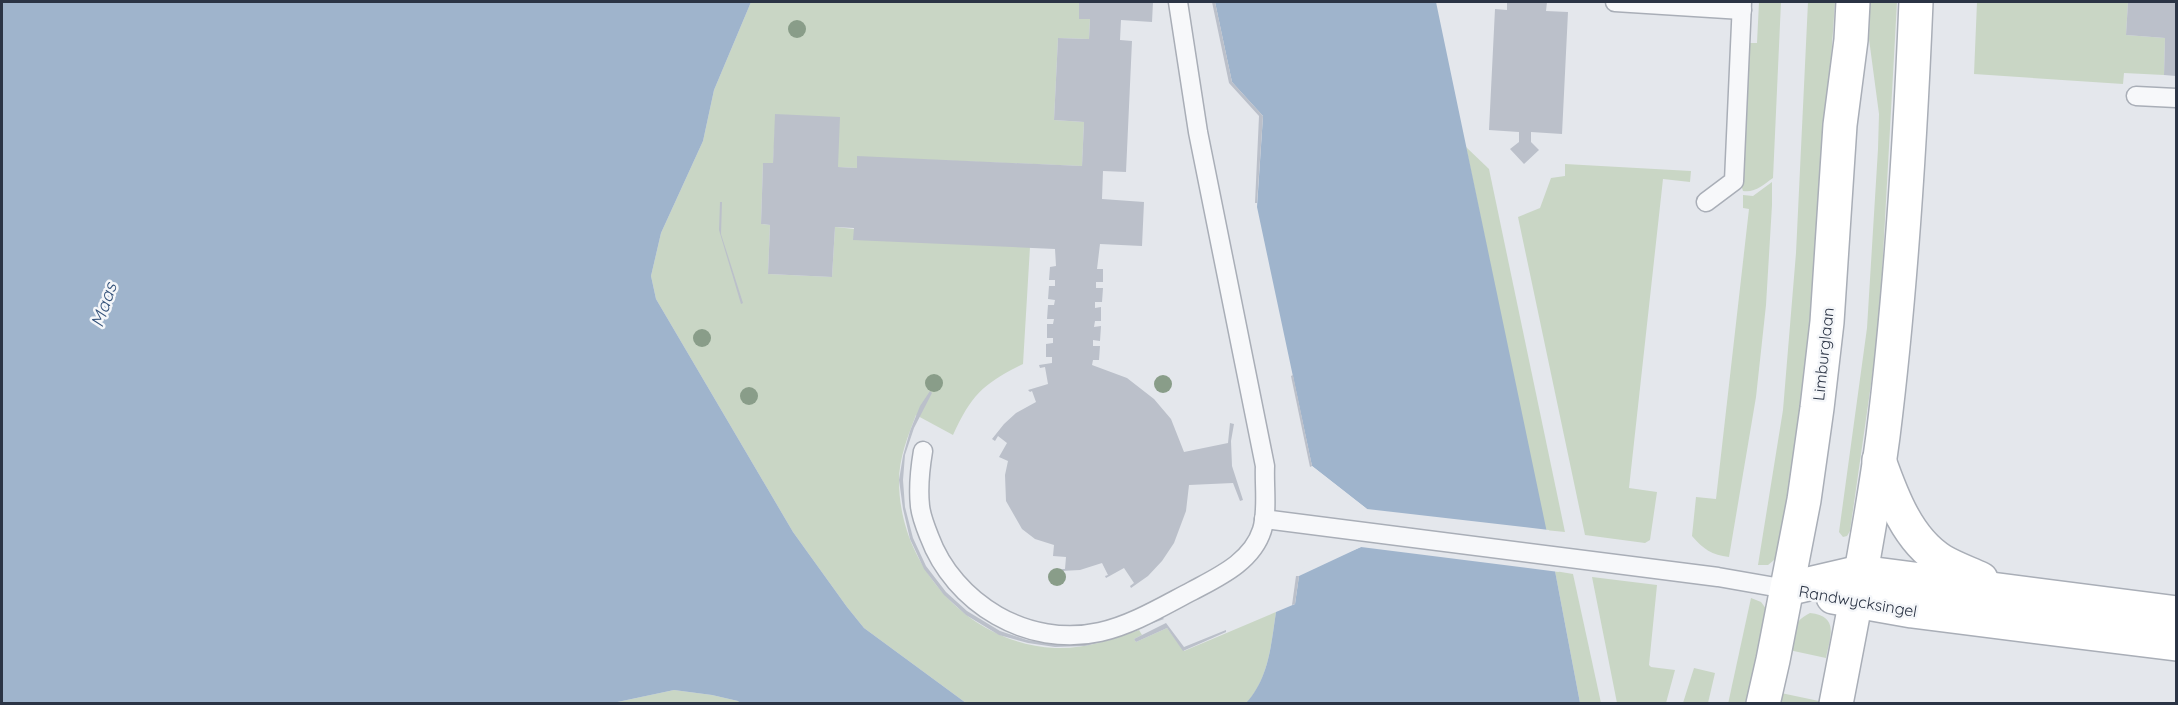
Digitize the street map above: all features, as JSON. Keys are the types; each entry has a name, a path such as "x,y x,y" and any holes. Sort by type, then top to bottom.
{"main road":[{"name":"Limburglaan","path":"1763,704 1804,500 1827,322 1840,125 1851,40 1853,2"},
{"path":"1836,704 1879,460 1898,294 1912,102 1916,2"},
{"path":"1879,460 1899,508 1911,529 1930,552 1954,567 2013,592"},
{"name":"Randwycksingel","path":"1787,589 1858,586 2013,592 2176,613"},
{"name":"Randwycksingel","path":"1858,586 1912,611 2176,644"}],"lane":[{"path":"923,451 920,472 920,506 935,552 943,566 955,582 989,612 1030,631 1063,636 1102,632 1173,602 1214,580 1246,556 1262,531 1265,466 1198,132 1178,2"},
{"path":"1615,2 1742,6 1734,181 1706,202"},
{"path":"2136,96 2176,98"},
{"path":"1264,519 1718,577 1787,589"}],"green space":[{"path":"751,2 1079,2 1079,18 1090,19 1089,39 1058,38 1054,120 1084,122 1082,166 857,157 857,168 838,167 776,114 773,163 763,163 761,224 770,225 768,274 832,277 835,227 1030,247 1023,364 988,384 980,392 966,409 953,435 916,415 899,472 902,512 911,542 926,570 945,595 968,616 994,632 1024,643 1055,648 1077,647 1139,630 1142,635 1134,639 1136,642 1167,628 1184,651 1276,612 1264,672 1254,694 1246,704 966,703 864,628 793,532 656,299 651,276 661,233 703,141 714,90"},
{"path":"1759,2 1781,2 1773,178 1755,190 1743,191 1750,43 1757,43"},
{"path":"1808,2 1835,2 1807,411 1779,556 1768,565 1758,565 1783,410 1796,253"},
{"path":"1870,2 1897,2 1879,328 1850,531 1847,536 1843,537 1839,532 1867,328 1878,149 1879,114 1869,39"},
{"path":"1977,2 2128,2 2126,35 2165,38 2164,75 2124,73 2123,84 1974,74"},
{"path":"1466,147 1489,169 1565,532 1545,530"},
{"path":"1565,164 1691,171 1690,182 1663,179 1629,488 1657,492 1650,540 1645,543 1585,535 1518,217 1540,208 1551,178 1565,176"},
{"path":"1772,182 1766,305 1756,397 1729,557 1708,551 1692,536 1696,497 1716,499 1749,209 1743,208 1743,195 1753,196"},
{"path":"1555,571 1573,574 1601,703 1580,703"},
{"path":"1592,577 1657,585 1649,665 1675,670 1666,703 1617,703"},
{"path":"1751,598 1761,602 1767,610 1753,703 1728,704"},
{"path":"1810,613 1826,618 1829,623 1831,636 1826,658 1789,650 1796,624"},
{"path":"1694,668 1715,673 1708,703 1683,703"},
{"path":"674,690 712,695 741,703 608,704"},
{"path":"1781,693 1819,701 1818,703 1778,704"}],"water":[{"name":"Maas","path":"2,2 751,2 714,90 703,141 661,233 651,276 656,299 793,532 847,607 864,628 966,703 741,704 738,701 712,695 674,690 608,704 2,703"},
{"path":"1215,2 1436,2 1555,571 1580,703 1246,703 1260,683 1268,660 1276,612 1295,604 1299,576 1302,571 1361,547 1367,509 1312,466 1257,207 1263,116 1232,82"}],"pier":[{"path":"1312,466 1367,509 1549,530 1559,572 1361,547 1299,576 1300,569 1358,545 1363,510 1312,470"}],"building":[{"path":"1079,2 1153,2 1152,22 1121,20 1120,40 1132,41 1126,172 1103,171 1102,199 1144,202 1142,246 1100,244 1097,269 1103,269 1103,282 1096,282 1096,288 1103,288 1102,302 1095,302 1095,308 1101,307 1101,321 1095,321 1094,327 1101,326 1100,341 1093,340 1093,346 1100,346 1099,360 1093,360 1092,365 1127,378 1154,399 1171,419 1184,452 1228,443 1230,423 1234,424 1231,441 1232,466 1243,500 1240,501 1233,483 1189,485 1186,511 1174,543 1148,576 1131,588 1130,586 1134,583 1124,568 1106,578 1105,576 1108,575 1102,563 1080,570 1061,571 1065,569 1066,557 1053,556 1054,545 1035,539 1022,529 1006,501 1005,475 1008,461 999,457 1007,443 998,436 995,441 992,439 1016,413 1036,402 1032,391 1028,390 1048,384 1045,367 1040,368 1039,365 1052,363 1052,357 1046,357 1046,344 1053,343 1053,338 1047,338 1047,324 1053,324 1054,319 1047,319 1048,305 1054,305 1055,300 1048,299 1049,286 1055,286 1055,280 1049,280 1050,267 1056,266 1055,249 853,240 854,228 835,227 832,277 768,274 770,225 761,224 763,163 773,163 775,114 840,117 838,167 857,168 857,156 1082,166 1084,122 1054,120 1058,38 1089,39 1090,19 1079,19"},
{"path":"1212,2 1215,2 1232,82 1263,116 1257,203 1255,203 1259,116 1229,83"},
{"path":"1507,2 1547,2 1546,11 1568,12 1562,134 1531,132 1531,142 1539,150 1524,164 1510,149 1519,142 1519,132 1489,130 1495,9 1507,10"},
{"path":"2128,2 2176,2 2176,76 2164,75 2165,38 2126,35"},
{"path":"720,202 722,202 721,234 743,303 741,304 719,230"},
{"path":"1293,375 1312,466 1310,467 1291,376"},
{"path":"930,391 932,393 914,428 905,455 903,480 905,507 913,538 926,566 946,592 967,611 1000,631 1027,640 1055,644 1081,643 1162,617 1164,619 1106,641 1085,646 1055,647 999,635 966,615 944,595 924,569 910,539 899,480 910,431 920,406"},
{"path":"1296,576 1299,576 1295,604 1292,605"},
{"path":"1166,623 1184,647 1226,630 1226,632 1183,651 1167,628 1136,642 1134,639"}]}
